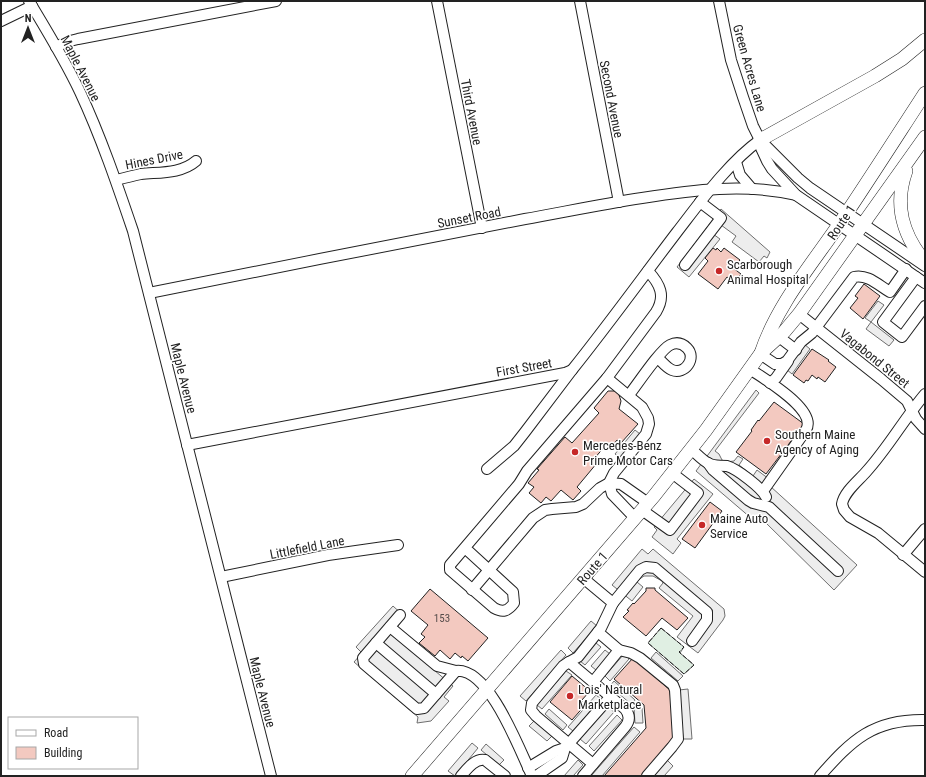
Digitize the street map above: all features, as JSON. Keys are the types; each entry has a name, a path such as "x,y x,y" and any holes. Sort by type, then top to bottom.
{"main road":[{"path":"760,140 876,76 902,59 925,40"},
{"name":"Route 1","path":"412,776 642,510 691,449 761,353 766,339 779,314 796,286 839,225 925,93"},
{"name":"Route 1","path":"761,353 779,338 799,314 925,137"},
{"path":"909,161 903,178 901,190 900,203 902,219 911,243 925,262"}],"street":[{"path":"56,47 66,42 224,6 276,1"},
{"name":"Third Avenue","path":"437,1 482,228"},
{"name":"Second Avenue","path":"580,1 619,202"},
{"name":"Green Acres Lane","path":"719,1 735,74 747,110 760,140 761,148 766,161 796,196 925,283"},
{"path":"1,21 30,3"},
{"name":"Maple Avenue","path":"30,3 56,47 79,91 116,180 133,231 271,776"},
{"name":"Green Acres Lane","path":"760,140 798,178 824,198 925,266"},
{"name":"First Street","path":"187,445 565,373 572,370 602,333 700,202 736,162 760,140"},
{"name":"Hines Drive","path":"116,180 135,175 182,169 191,166 196,161"},
{"path":"736,162 740,175 752,189"},
{"name":"Sunset Road","path":"149,293 482,228 679,192 711,189 752,189 783,192 796,196"},
{"path":"685,265 721,218 700,202"},
{"path":"770,383 776,378 801,342 808,338 854,278 861,276 867,277 890,292 906,269"},
{"path":"465,548 513,592 515,599 511,607 504,611 494,608 450,570 450,565 519,484 527,471 607,378 660,307 662,295 657,282 648,272"},
{"path":"916,277 883,322 902,338 925,306"},
{"name":"Vagabond Street","path":"799,314 907,401 916,419 925,429"},
{"path":"779,338 793,354"},
{"path":"761,353 774,364 782,364 793,354"},
{"path":"629,395 658,358"},
{"path":"750,369 786,394 803,410 808,420 808,427 763,491"},
{"path":"487,469 514,446 522,437 572,370"},
{"path":"607,378 642,407 648,418 648,429 646,434 614,473 609,483 612,494 642,510 670,530 698,493 672,473"},
{"path":"925,394 912,409 887,447 846,494 842,504 844,510 850,517 878,534 925,572"},
{"path":"691,449 748,500 753,503 769,507 838,571"},
{"path":"708,463 718,466 726,466 736,470 763,491 767,498 769,507"},
{"path":"472,590 538,514 552,509 576,507 592,497 600,488 609,483 621,484 642,510"},
{"path":"903,555 925,529"},
{"name":"Littlefield Lane","path":"221,577 328,555 398,545"},
{"path":"594,764 567,746 536,716 531,710 531,706 563,666 578,657 602,628 614,603 640,570 646,567 655,568 707,612 707,620 692,641"},
{"path":"583,578 614,603"},
{"path":"400,615 363,658 364,664 417,709 424,708 456,671"},
{"path":"390,627 437,666 470,673 487,689 499,708 529,773 556,750 567,746 611,696"},
{"path":"598,632 619,650 631,653 640,658 673,685 675,690 678,738 647,776"},
{"path":"376,642 436,694"},
{"path":"593,682 619,650"},
{"path":"569,662 625,708 628,713 628,722 583,776"},
{"path":"820,776 855,740 866,733 894,723 910,720 925,720"},
{"path":"464,775 475,762 482,759 505,776"}],"green space":[{"path":"661,628 684,647 680,653 694,665 684,674 648,643"}],"shaded area":[{"path":"721,209 770,252 767,258 764,256 759,262 732,242 736,236 721,225 713,234 720,239 689,277 677,267"},
{"path":"878,301 884,305 871,322 865,318"},
{"path":"871,322 894,340 889,346 866,329"},
{"path":"804,344 810,349 792,374 786,369"},
{"path":"756,390 759,393 715,451 719,454 722,460 726,462 734,461 738,456 743,459 739,465 753,476 757,470 773,482 770,486 857,565 834,590 765,522 751,518 696,471"},
{"path":"635,430 640,434 620,458 615,454"},
{"path":"694,479 713,494 677,539 681,543 673,554 652,537 657,530 654,527"},
{"path":"642,549 648,554 653,549 724,609 725,616 723,620 698,653 677,637 693,616 659,588 663,583 662,581 653,576 644,576 641,578 637,582 643,587 632,601 612,585"},
{"path":"393,606 405,617 391,634 453,686 444,697 449,701 431,721 417,723 418,717 354,662 362,653 356,647"},
{"path":"591,621 597,626 573,653 568,648"},
{"path":"596,643 601,647 585,665 580,661"},
{"path":"561,650 566,655 526,701 520,696"},
{"path":"605,650 610,654 596,670 591,666"},
{"path":"656,652 683,676 678,681 651,658"},
{"path":"624,654 629,659 610,681 605,676"},
{"path":"566,671 572,675 542,709 537,705"},
{"path":"614,681 635,700 632,705 610,686"},
{"path":"688,689 692,739 683,739 679,690"},
{"path":"596,695 601,699 573,731 568,727"},
{"path":"608,707 614,712 586,744 580,739"},
{"path":"634,708 642,708 643,723 635,723"},
{"path":"549,709 567,725 563,730 545,714"},
{"path":"617,715 622,720 594,751 589,746"},
{"path":"534,721 552,736 547,741 529,726"},
{"path":"634,727 640,732 602,776 591,776"},
{"path":"472,743 478,748 455,776 448,771"},
{"path":"486,744 504,760 499,765 481,750"},
{"path":"578,760 583,765 573,776 564,776"},
{"path":"667,760 673,766 664,776 652,776"}],"building":[{"name":"Scarborough Animal Hospital","path":"713,248 716,250 717,248 721,252 724,248 740,260 733,268 741,274 735,283 727,277 718,289 698,274 708,261 705,258"},
{"path":"864,284 880,296 863,319 850,308 858,298 855,296"},
{"path":"812,349 829,360 828,361 836,367 825,382 812,375 808,381 806,380 804,383 793,375"},
{"name":"Mercedes-Benz Prime Motor Cars","path":"608,391 616,391 621,401 619,409 638,424 621,443 617,440 613,445 606,445 593,460 597,463 577,487 581,491 573,500 561,490 551,501 546,497 541,503 529,493 534,487 528,483 539,470 537,469 565,437 572,443 599,413 594,408"},
{"name":"Southern Maine Agency of Aging","path":"774,402 804,424 766,474 736,452 752,431 751,430 758,420 759,421"},
{"name":"Maine Auto Service","path":"710,502 722,511 695,548 682,539"},
{"path":"646,588 655,588 655,590 688,618 677,630 662,618 646,636 623,617 629,611 627,610 633,603 634,604 646,591"},
{"path":"430,589 488,638 468,661 455,653 450,659 440,650 435,656 419,643 425,637 421,634 428,625 411,611"},
{"path":"633,658 670,690 674,738 641,776 604,776 646,728 644,705 614,679"},
{"name":"Lois' Natural Marketplace","path":"572,676 590,691 581,701 586,704 572,720 550,702"}],"fence":[{"path":"661,628 684,647 679,652 694,665 684,674 648,643 661,628"}],"place":[{"name":"Scarborough Animal Hospital","path":"719,271"},
{"name":"Southern Maine Agency of Aging","path":"767,441"},
{"name":"Mercedes-Benz Prime Motor Cars","path":"575,452"},
{"name":"Maine Auto Service","path":"702,525"},
{"name":"Lois' Natural Marketplace","path":"570,696"}]}
